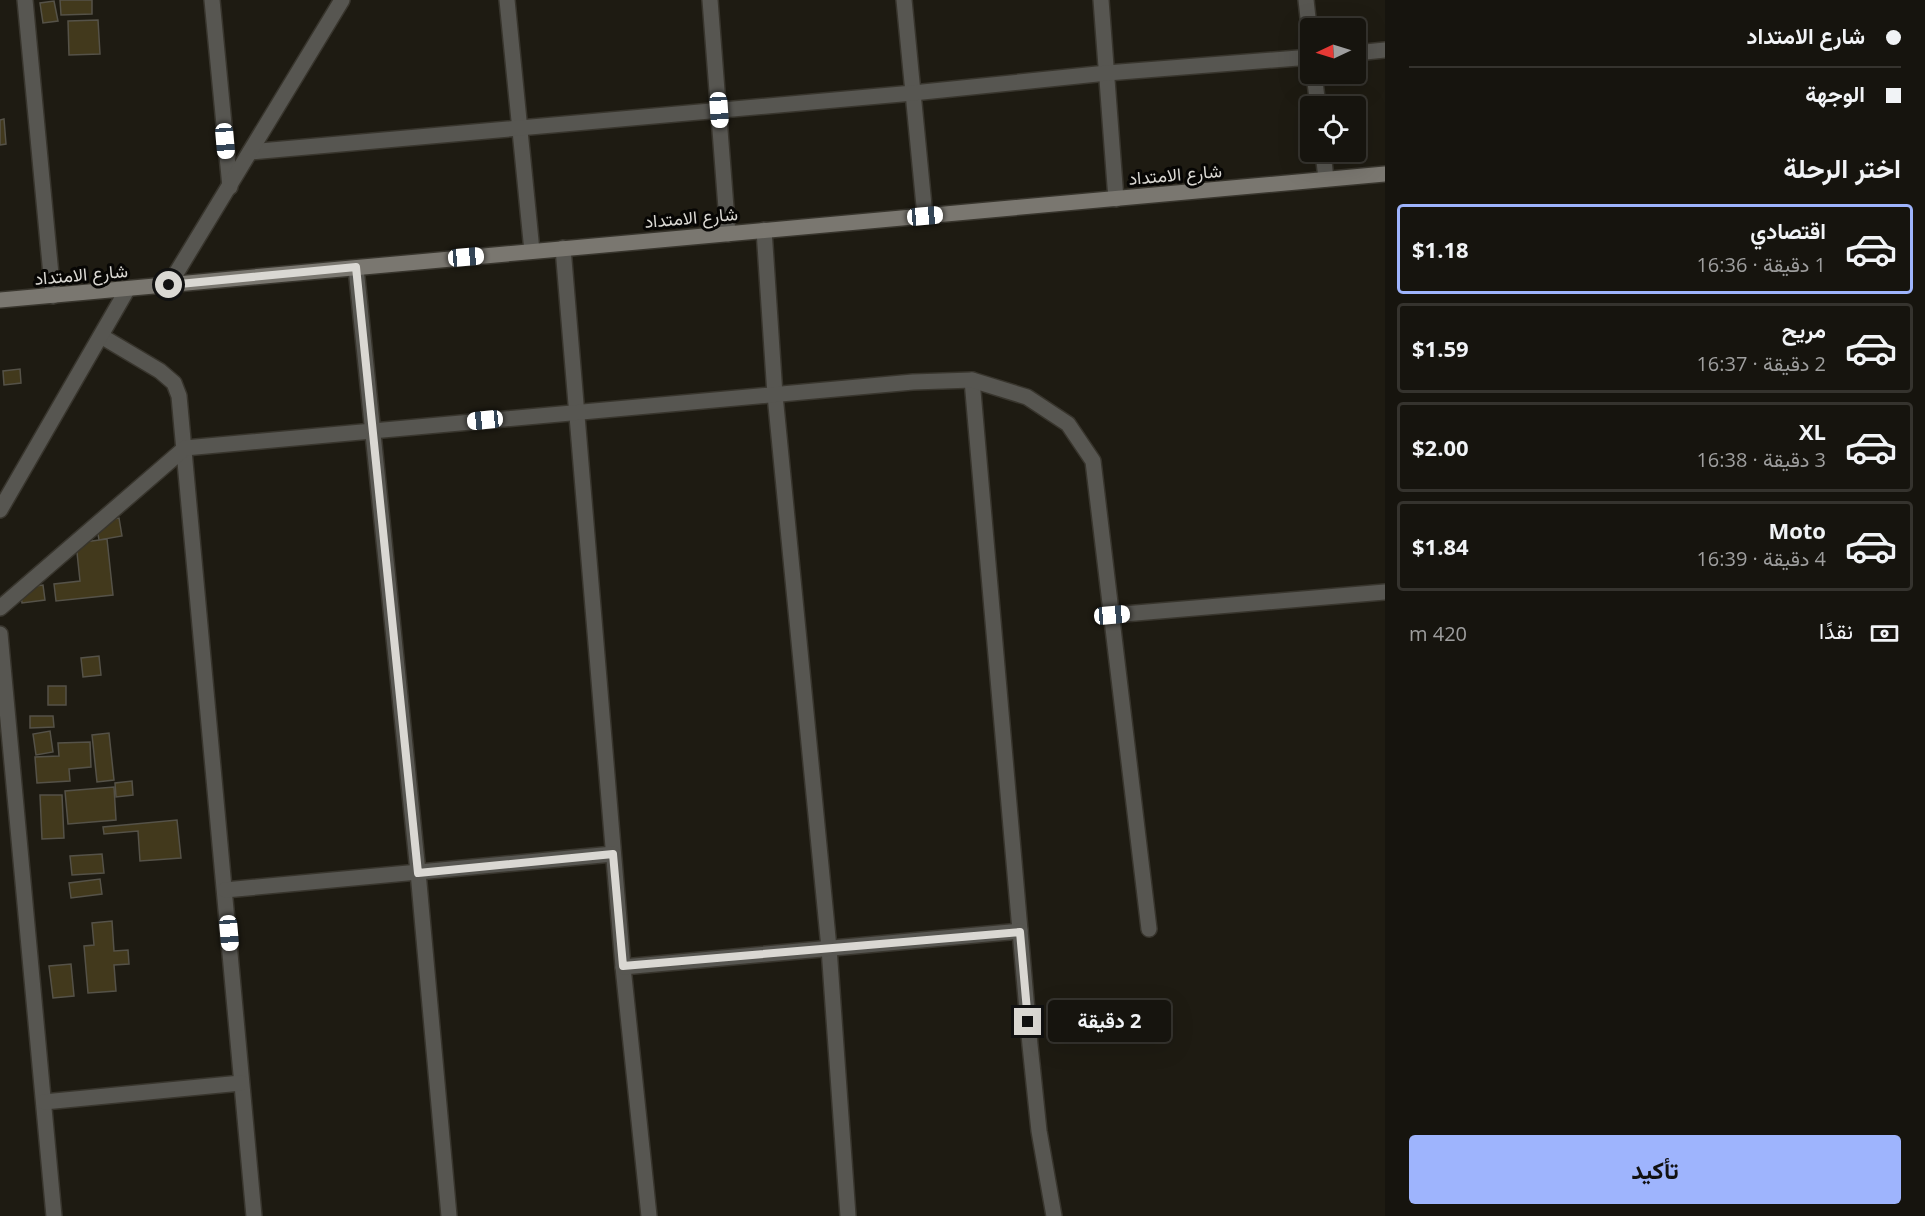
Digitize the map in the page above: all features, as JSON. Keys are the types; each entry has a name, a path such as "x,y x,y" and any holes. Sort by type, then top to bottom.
{"street":[{"path":"25,0 53,296"},
{"path":"212,0 230,188"},
{"path":"169,285 230,188 342,0"},
{"path":"507,0 532,251"},
{"path":"710,0 728,234"},
{"path":"904,0 925,216"},
{"path":"1101,0 1116,198"},
{"path":"1306,0 1308,18"},
{"path":"1366,52 1385,50"},
{"path":"250,152 912,93 1107,73 1300,58"},
{"path":"1324,162 1326,179"},
{"name":"شارع الامتداد","path":"0,300 1385,174"},
{"path":"764,231 775,395 829,948 848,1216"},
{"path":"562,248 623,966 649,1216"},
{"path":"356,267 418,873 449,1216"},
{"path":"0,510 127,290"},
{"path":"100,336 145,361 174,382 179,396 254,1216"},
{"path":"972,380 1039,1131 1054,1216"},
{"path":"0,608 185,447 914,382 972,380 1027,397 1068,424 1093,461 1149,929"},
{"path":"1112,615 1385,592"},
{"path":"0,634 54,1216"},
{"path":"225,890 613,854"},
{"path":"623,966 1020,932"},
{"path":"44,1102 241,1083"}],"building":[{"path":"60,0 92,0 92,14 61,15"},
{"path":"54,1 58,21 43,23 40,3"},
{"path":"98,20 100,54 69,55 68,21"},
{"path":"4,119 6,144 0,145 0,120"},
{"path":"20,369 21,383 4,385 3,371"},
{"path":"119,518 122,536 99,540 96,522"},
{"path":"107,539 113,595 56,601 54,584 80,581 76,543"},
{"path":"43,585 45,600 22,603 20,588"},
{"path":"99,656 101,675 83,677 81,658"},
{"path":"48,686 66,686 66,705 48,705"},
{"path":"30,716 53,716 54,727 30,728"},
{"path":"50,731 53,752 36,755 33,734"},
{"path":"109,733 114,780 97,782 92,735"},
{"path":"90,742 91,767 69,769 70,781 37,783 35,757 59,756 58,743"},
{"path":"132,781 133,795 116,797 115,783"},
{"path":"114,787 116,820 68,824 65,791"},
{"path":"40,795 62,795 64,838 42,839"},
{"path":"177,820 181,858 140,861 138,831 104,834 103,827"},
{"path":"102,854 104,873 72,875 70,856"},
{"path":"100,879 102,894 71,898 69,883"},
{"path":"112,921 114,951 128,950 129,964 114,965 116,991 88,993 84,946 94,945 92,923"},
{"path":"71,964 74,996 53,998 49,966"}],"route":[{"path":"169,285 356,267 418,873 613,854 623,966 1020,932 1028,1022"}]}
